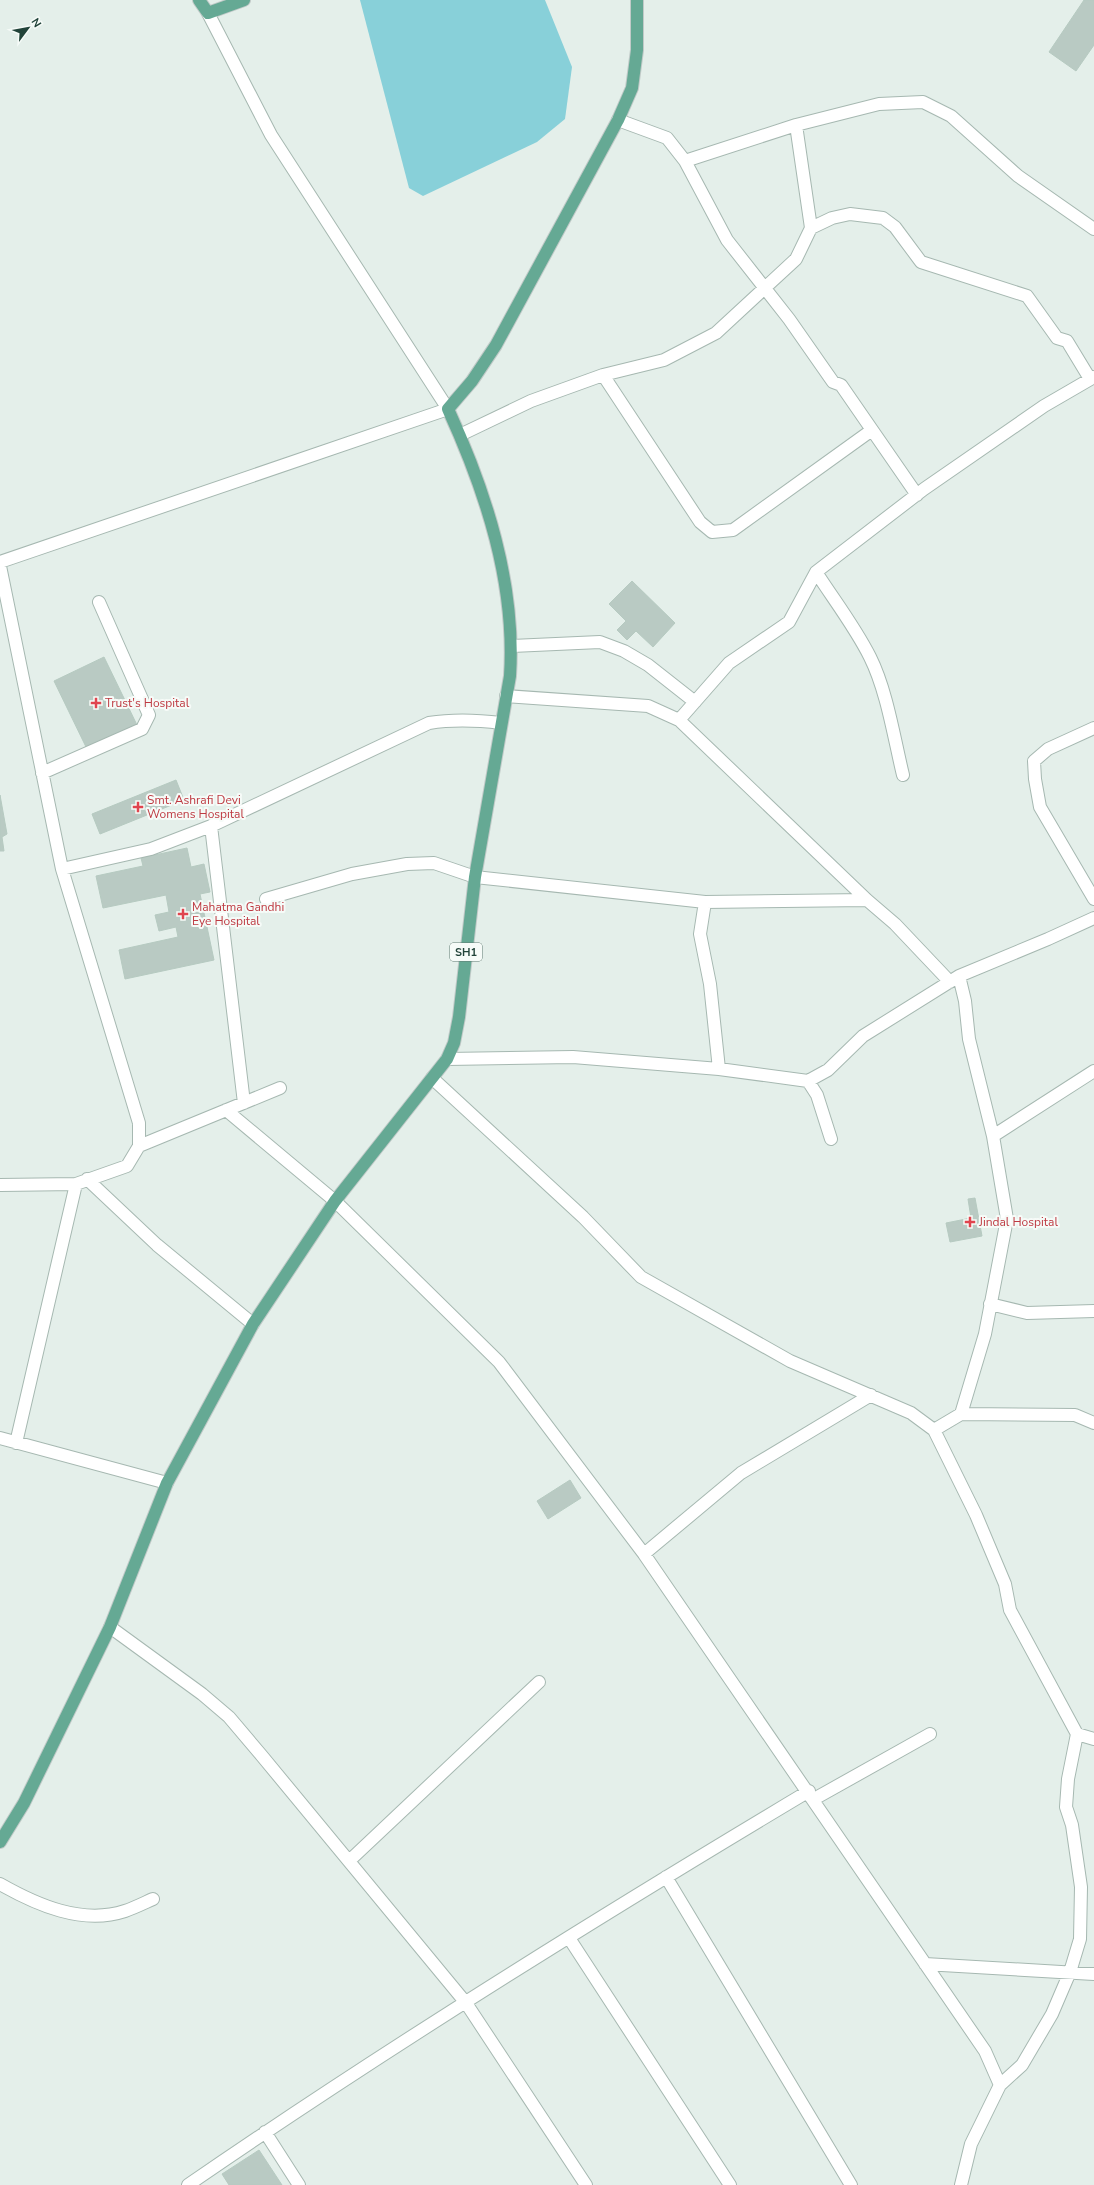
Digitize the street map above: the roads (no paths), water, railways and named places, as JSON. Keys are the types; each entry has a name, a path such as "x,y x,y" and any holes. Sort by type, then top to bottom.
{"main road":[{"path":"199,0 208,13 244,0"},
{"path":"448,409 472,382 496,346 618,120 632,88 637,50 637,0"},
{"name":"SH1","path":"0,1842 24,1803 110,1627 167,1484 253,1324 335,1201 447,1059 454,1043 459,1017 475,877 510,676 512,646 501,565 478,480 448,409"}],"street":[{"path":"0,562 448,409 271,135 208,13"},
{"path":"685,160 796,125 880,104 923,102 951,116 1018,176 1094,229"},
{"path":"618,120 667,138 685,160 727,240 789,319 833,382 841,385 917,495"},
{"path":"460,435 531,401 603,375 664,360 716,333 796,259 811,228 796,125"},
{"path":"679,720 729,663 789,622 816,572 917,495 1044,406 1092,378 1067,341 1057,338 1027,296 921,262 895,227 883,218 850,214 832,218 811,228"},
{"path":"603,375 700,522 712,532 733,530 872,430"},
{"path":"0,566 62,869 139,1122 140,1146"},
{"path":"816,572 858,635 871,659 882,693 903,775"},
{"path":"42,773 142,729 148,720 148,715 99,602"},
{"path":"512,646 600,642 624,651 648,665 695,702"},
{"path":"506,696 648,706 679,720 867,900 955,979 965,1001 969,1039 993,1136 1007,1219 985,1334 961,1414"},
{"path":"62,869 151,849 211,826 429,723 449,719 501,723"},
{"path":"1094,728 1048,749 1034,761 1035,779 1040,807 1094,899"},
{"path":"211,826 244,1103"},
{"path":"266,899 352,874 407,864 434,863 475,877 705,902 867,900"},
{"path":"705,902 700,934 710,984 719,1070"},
{"path":"447,1059 573,1057 719,1070 808,1081 828,1070 864,1036 955,979 1094,918"},
{"path":"993,1136 1094,1071"},
{"path":"432,1078 583,1217 641,1277 790,1361 911,1413 934,1430 976,1515 1005,1584 1010,1610 1077,1734 1068,1779 1066,1807 1072,1825 1081,1887 1080,1939 1070,1972 1052,2014 1022,2065 1000,2085 971,2144 961,2185"},
{"path":"808,1081 817,1095 831,1139"},
{"path":"0,1185 82,1182 127,1166 140,1146 280,1088"},
{"path":"226,1110 335,1201 499,1362 644,1554 811,1795 985,2051 1000,2085"},
{"path":"82,1182 253,1324"},
{"path":"16,1443 82,1182"},
{"path":"990,1304 1027,1313 1094,1311"},
{"path":"644,1554 741,1473 871,1395"},
{"path":"934,1430 961,1414 1075,1415 1094,1423"},
{"path":"0,1438 167,1484"},
{"path":"110,1627 202,1694 229,1717 466,2003 586,2185"},
{"path":"349,1861 539,1682"},
{"path":"188,2185 265,2132 666,1876 811,1795 930,1734"},
{"path":"1077,1734 1094,1739"},
{"path":"666,1876 851,2185"},
{"path":"0,1884 44,1907 90,1916 124,1912 153,1899"},
{"path":"569,1938 730,2185"},
{"path":"925,1964 1094,1974"},
{"path":"265,2132 299,2185"}],"water":[{"path":"360,0 545,0 572,67 565,119 537,142 423,196 409,188"}],"place":[{"name":"Trust's Hospital","path":"96,703"},
{"name":"Smt. Ashrafi Devi Womens Hospital","path":"138,807"},
{"name":"Mahatma Gandhi Eye Hospital","path":"183,914"},
{"name":"Jindal Hospital","path":"970,1222"}]}
